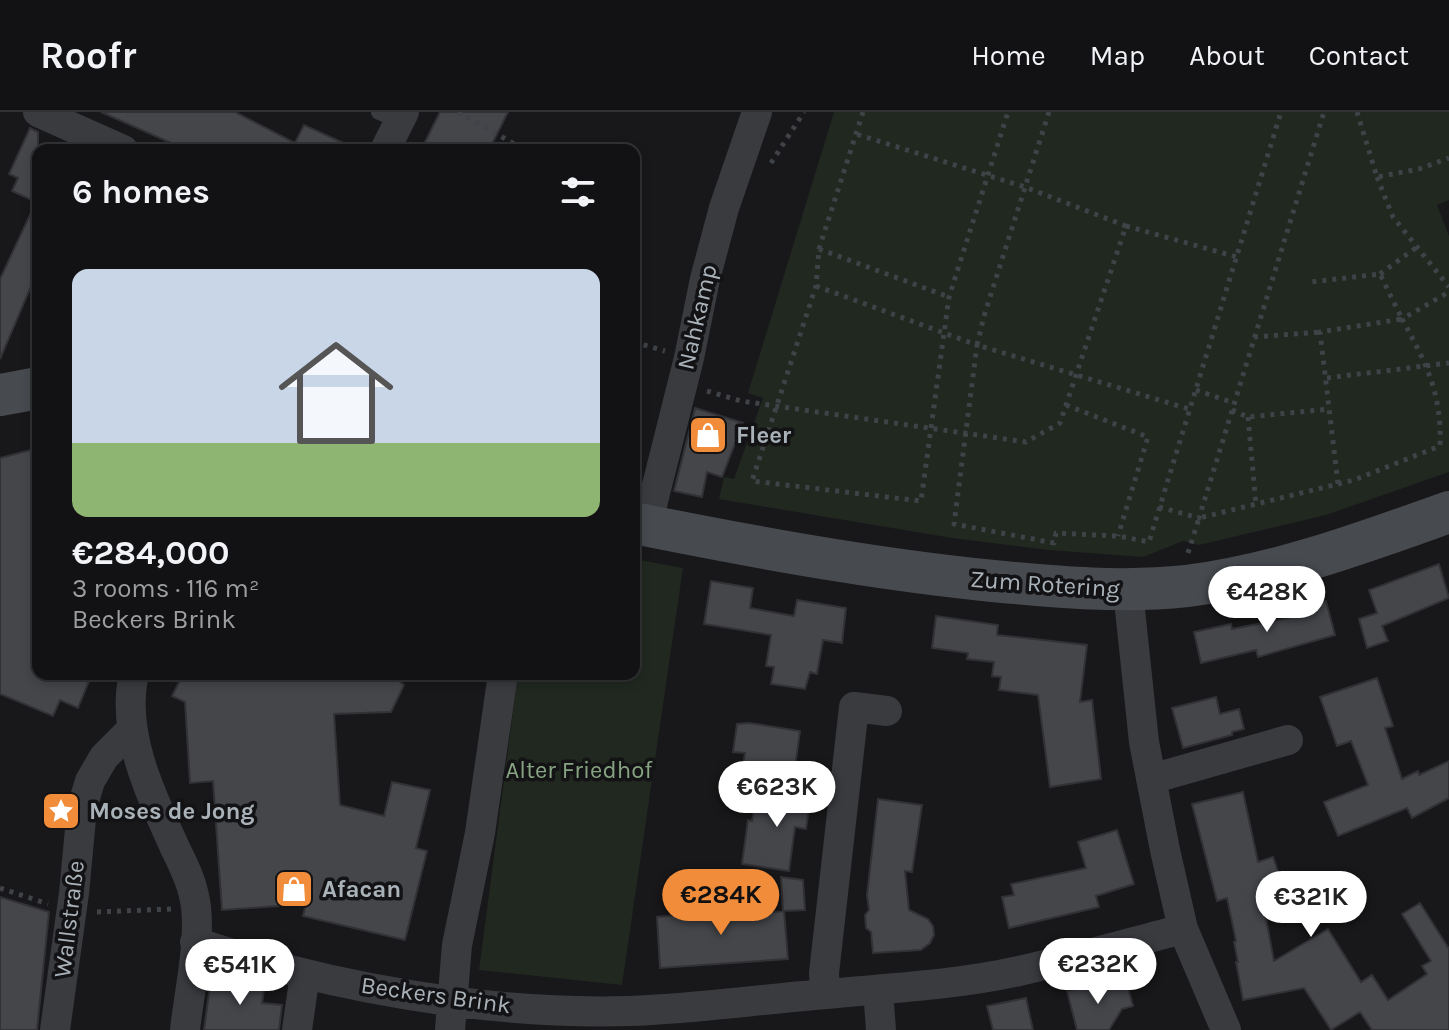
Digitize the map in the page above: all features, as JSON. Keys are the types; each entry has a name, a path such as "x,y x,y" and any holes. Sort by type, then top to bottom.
{"street":[{"path":"38,112 110,144"},
{"name":"Nahkamp","path":"641,524 682,386 724,208 757,112"},
{"path":"387,144 394,115"},
{"path":"0,395 32,389"},
{"name":"Zum Rotering","path":"641,524 904,572 1087,590 1128,591 1189,586 1266,571 1449,512"},
{"path":"1128,591 1151,779 1183,929 1226,1030"},
{"path":"133,680 129,695 132,729 149,786 183,863 196,905 185,1030"},
{"path":"450,1015 457,945 480,833 502,680"},
{"path":"825,994 824,973 854,707 887,711"},
{"name":"Wallstraße","path":"55,1030 61,907 82,808 90,781 104,757 132,729"},
{"path":"1151,779 1288,740"},
{"name":"Beckers Brink","path":"194,951 305,974 450,1015 543,1010 628,1011 758,1003 878,990 1017,972 1183,929"},
{"path":"297,1030 305,974"},
{"path":"878,990 881,1030"}],"path":[{"path":"458,112 514,144"},
{"path":"863,112 819,249 816,286 752,481 921,501 949,297 1008,112"},
{"path":"1049,112 977,345 954,524 1054,543 1056,533 1118,536 1149,542 1281,112"},
{"path":"1189,586 1186,560 1324,112"},
{"path":"1254,337 1320,332 1402,319 1449,289 1393,217 1357,112"},
{"path":"856,134 1025,187 1126,226 1237,257"},
{"path":"1377,177 1419,169 1449,158"},
{"path":"682,386 741,401 1026,442 1060,423 1126,226"},
{"path":"1311,282 1380,274 1417,247"},
{"path":"819,249 949,297"},
{"path":"1159,507 1199,518 1354,480 1440,446 1441,422 1436,388 1428,366 1380,274"},
{"path":"816,286 977,345 1189,409"},
{"path":"1320,332 1338,484"},
{"path":"1327,378 1449,363"},
{"path":"1196,390 1233,406 1248,417 1330,409"},
{"path":"1066,405 1148,437 1118,536"},
{"path":"1248,417 1256,505"},
{"path":"0,888 87,912 196,905"}],"green space":[{"path":"834,112 1449,112 1449,200 1437,205 1449,236 1449,472 1326,515 1199,545 1183,541 1143,557 1048,550 952,538 719,499 724,477 734,479 763,398 748,393"},
{"name":"Alter Friedhof","path":"640,560 683,568 622,985 479,970 517,680 640,680"}],"building":[{"path":"101,112 235,112 295,143 304,125 346,144 173,144"},
{"path":"440,112 508,112 492,144 424,144"},
{"path":"30,128 38,132 38,144 32,144 32,200 12,191 18,178 9,174"},
{"path":"32,211 32,284 0,359 0,279"},
{"path":"695,408 743,423 722,477 707,472 702,497 674,491"},
{"path":"32,450 32,680 90,680 78,708 60,700 53,716 0,694 0,458"},
{"path":"1439,564 1449,598 1382,626 1388,641 1367,648 1359,619 1377,613 1369,590"},
{"path":"711,581 753,588 750,608 794,616 797,600 846,608 842,643 823,640 817,674 810,672 805,689 771,684 774,667 766,666 771,635 704,624"},
{"path":"1326,601 1335,635 1258,657 1256,650 1201,663 1194,632 1231,624 1232,629 1288,618 1286,610"},
{"path":"936,616 998,625 997,635 1087,645 1080,702 1092,700 1101,779 1050,787 1038,695 999,690 1001,677 992,676 994,662 967,659 968,653 932,648"},
{"path":"1377,678 1393,726 1385,728 1402,779 1449,761 1449,798 1412,818 1407,808 1338,836 1324,802 1368,785 1351,741 1337,746 1320,697"},
{"path":"180,680 398,680 404,685 391,712 334,714 340,805 384,816 392,782 430,790 416,848 427,851 405,940 303,916 306,904 222,910 213,781 190,783 185,702 172,696"},
{"path":"1216,697 1220,714 1239,709 1244,729 1183,748 1172,708"},
{"path":"737,724 800,731 794,774 743,766 745,753 733,752"},
{"path":"779,783 812,788 806,829 795,827 789,871 742,864 748,820 752,821 754,808 774,811"},
{"path":"1243,792 1258,862 1273,857 1281,880 1260,887 1274,961 1328,929 1361,982 1372,975 1388,1000 1427,974 1422,966 1431,961 1402,914 1420,903 1449,949 1449,1030 1372,1030 1360,1012 1331,1030 1304,988 1243,1000 1227,898 1217,901 1192,804"},
{"path":"878,799 922,805 912,872 905,871 909,910 928,919 933,926 934,935 930,943 921,950 873,953 865,915 869,910 867,895"},
{"path":"1117,830 1134,884 1096,896 1099,907 1009,928 1002,897 1014,895 1011,884 1086,868 1078,842"},
{"path":"781,877 803,880 805,910 783,911"},
{"path":"0,897 49,912 37,1030 0,1030"},
{"path":"737,900 738,915 784,911 788,959 660,968 657,917 708,912 708,903"},
{"path":"211,978 265,984 262,1003 282,1005 279,1030 204,1030"},
{"path":"1102,982 1104,990 1127,984 1133,1006 1122,1009 1109,1030 1077,1030 1067,991"},
{"path":"1026,998 1033,1030 993,1030 987,1006"}],"place":[{"name":"Fleer","path":"708,435"},
{"name":"Moses de Jong","path":"61,811"},
{"name":"Afacan","path":"294,889"}]}
